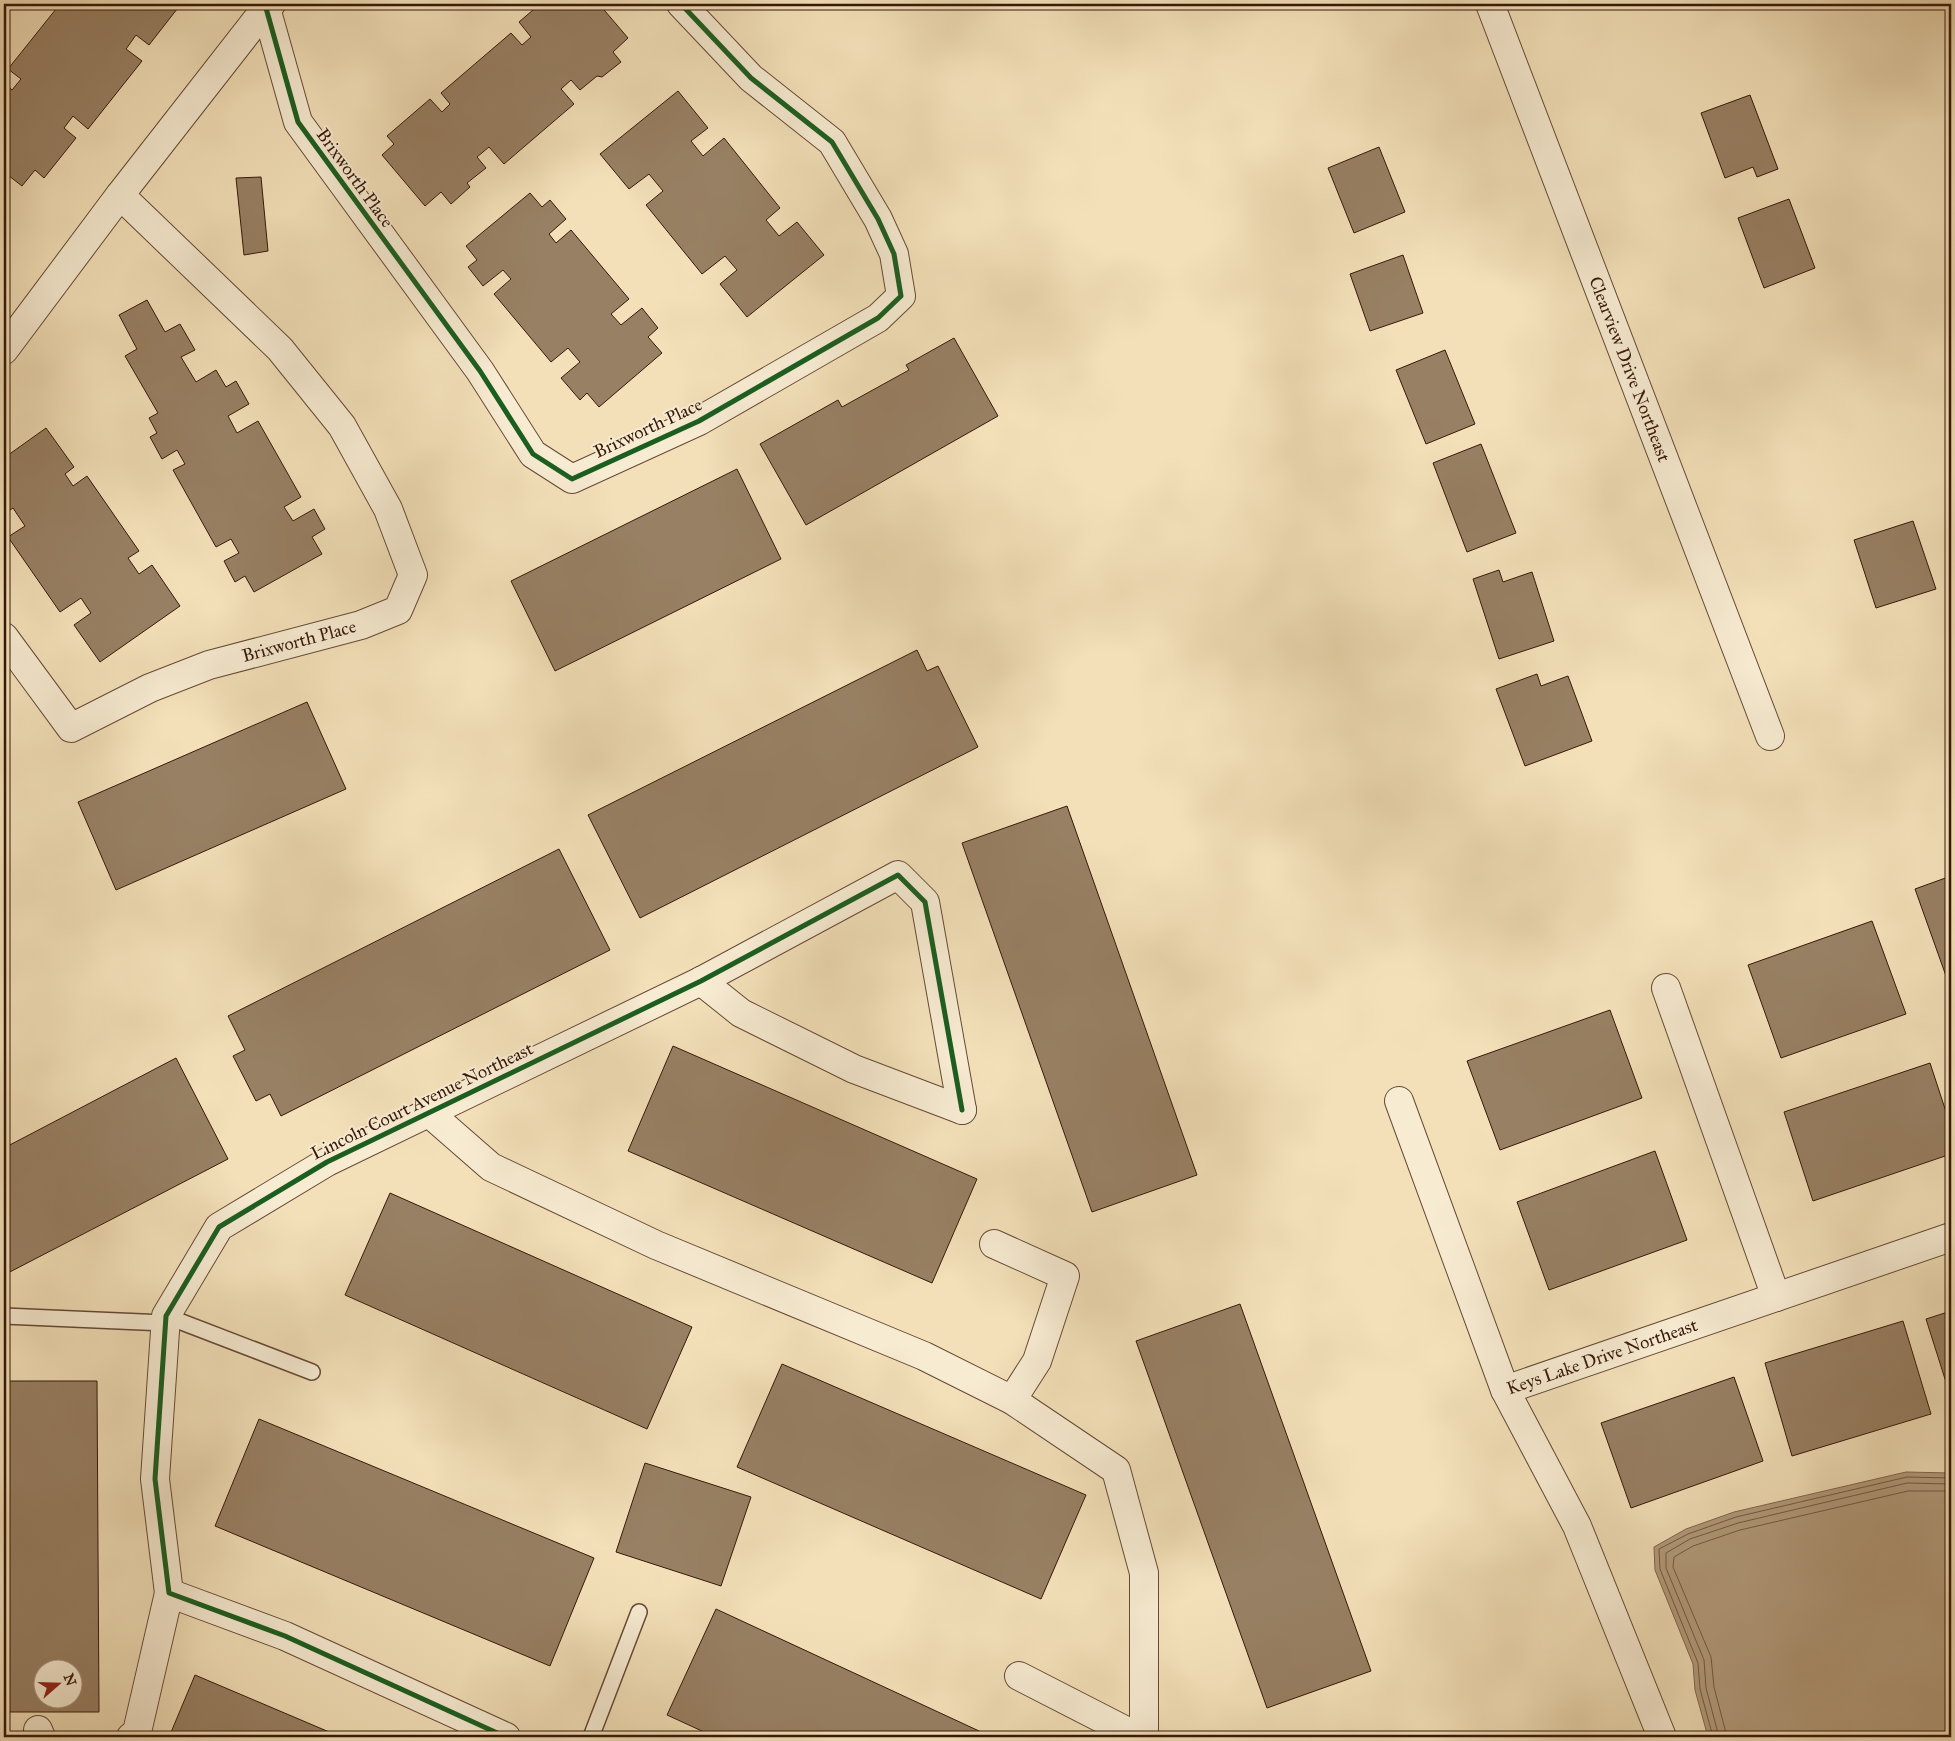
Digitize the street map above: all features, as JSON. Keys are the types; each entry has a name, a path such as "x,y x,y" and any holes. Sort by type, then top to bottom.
{"street":[{"name":"Brixworth Place","path":"267,5 298,122 480,371 533,454 572,479 699,421 878,318 901,296 894,254 878,218 832,142 751,78 681,4"},
{"name":"Clearview Drive Northeast","path":"1490,4 1770,736"},
{"name":"Brixworth Place","path":"4,350 120,195 267,5"},
{"name":"Brixworth Place","path":"4,637 71,728 150,688 209,664 361,624 398,610 413,575 388,510 342,426 280,349 120,195"},
{"name":"Lincoln Court Avenue Northeast","path":"131,1737 137,1732 169,1593 155,1479 165,1319 219,1227 327,1162 701,982 898,875 925,902 962,1110 854,1069 741,1013 701,982"},
{"path":"1666,988 1776,1297"},
{"path":"1399,1102 1505,1390"},
{"path":"428,1112 491,1167 656,1245 924,1356 1012,1400 1116,1470 1144,1573 1144,1737"},
{"name":"Keys Lake Drive Northeast","path":"1662,1737 1577,1526 1505,1390 1951,1237"},
{"path":"994,1244 1065,1276 1037,1361 1012,1400"},
{"path":"169,1593 285,1636 506,1737"},
{"path":"1019,1676 1138,1737"}],"lane":[{"path":"4,1316 165,1319 312,1372"},
{"path":"590,1737 639,1612"}],"water":[{"path":"1906,1472 1951,1473 1951,1737 1708,1737 1695,1690 1693,1664 1655,1570 1654,1547 1686,1529 1734,1512"}],"building":[{"path":"60,4 181,4 149,45 136,35 126,49 142,61 88,129 73,116 64,128 76,138 44,178 35,170 22,186 4,172 4,83 12,90 21,79 8,69"},
{"path":"540,4 599,4 628,38 613,52 621,62 602,77 597,76 580,90 571,80 561,89 574,104 504,164 489,147 477,157 486,168 467,183 470,187 451,204 441,192 425,206 382,155 394,144 387,136 430,99 442,112 450,104 441,93 511,33 522,45 531,37 519,22"},
{"path":"678,91 708,128 691,141 703,156 724,138 780,208 766,220 779,236 797,222 824,255 747,317 720,284 737,270 725,256 702,274 646,205 663,191 649,174 629,189 600,154"},
{"path":"1750,95 1778,169 1757,177 1753,167 1725,178 1701,113"},
{"path":"1379,147 1405,212 1354,233 1328,168"},
{"path":"261,177 268,251 244,255 236,178"},
{"path":"530,193 542,207 550,200 566,219 549,234 556,243 571,230 629,299 611,314 621,325 642,308 658,328 648,337 662,353 599,407 587,393 580,400 561,378 580,362 568,348 551,362 494,294 511,279 503,270 483,286 468,267 477,260 466,246"},
{"path":"1789,199 1815,268 1764,288 1738,218"},
{"path":"4,211 10,216 4,224"},
{"path":"1403,255 1423,313 1370,331 1350,274"},
{"path":"147,300 165,332 180,324 195,350 181,357 196,382 216,370 226,387 236,381 249,404 228,416 237,433 258,421 301,497 284,507 293,521 314,509 325,529 312,537 322,554 254,592 245,576 235,582 224,561 239,553 231,539 216,547 173,470 185,464 177,450 162,459 150,437 157,433 149,418 158,413 125,356 137,349 119,315"},
{"path":"954,338 998,416 806,525 760,444 838,400 842,407 909,370 906,365"},
{"path":"1445,350 1475,424 1426,444 1396,370"},
{"path":"46,428 74,467 65,474 73,486 87,476 139,551 128,558 139,574 152,565 180,606 100,662 74,625 91,613 81,598 60,612 8,537 25,526 13,508 4,514 4,458"},
{"path":"1481,444 1516,533 1467,552 1433,463"},
{"path":"737,469 781,559 555,671 511,581"},
{"path":"1913,521 1936,589 1876,608 1854,540"},
{"path":"1499,570 1503,582 1532,572 1554,641 1499,659 1473,579"},
{"path":"917,650 927,671 938,666 978,747 640,918 588,815"},
{"path":"1537,674 1541,686 1568,676 1592,741 1525,766 1496,689"},
{"path":"307,702 346,789 116,890 78,802"},
{"path":"1067,806 1197,1175 1092,1212 962,843"},
{"path":"559,849 610,950 281,1116 270,1094 256,1101 233,1056 245,1050 228,1016"},
{"path":"1951,876 1951,990 1915,889"},
{"path":"1872,921 1906,1014 1781,1058 1748,965"},
{"path":"1610,1010 1642,1098 1500,1150 1467,1061"},
{"path":"673,1046 977,1179 932,1283 628,1151"},
{"path":"176,1058 228,1159 4,1275 4,1148"},
{"path":"1930,1063 1951,1127 1951,1154 1813,1201 1784,1112"},
{"path":"1655,1151 1687,1240 1549,1290 1517,1202"},
{"path":"390,1193 692,1327 647,1429 345,1295"},
{"path":"1240,1304 1371,1671 1267,1708 1136,1341"},
{"path":"1951,1311 1951,1398 1926,1319"},
{"path":"1903,1321 1931,1414 1792,1456 1765,1363"},
{"path":"782,1364 1086,1495 1041,1599 737,1467"},
{"path":"1734,1377 1763,1461 1631,1508 1601,1423"},
{"path":"4,1381 97,1381 99,1712 4,1712"},
{"path":"259,1419 594,1558 550,1666 215,1526"},
{"path":"645,1463 751,1497 721,1586 616,1552"},
{"path":"716,1609 992,1737 715,1737 667,1715"},
{"path":"195,1675 341,1737 169,1737"}],"cycle path":[{"path":"271,4 266,8 298,122 480,371 533,454 572,479 699,421 878,318 901,296 894,254 878,219 832,142 751,78 681,4"},
{"path":"506,1737 285,1636 169,1593 155,1479 166,1316 219,1227 327,1162 701,981 898,875 925,902 962,1110"}]}
